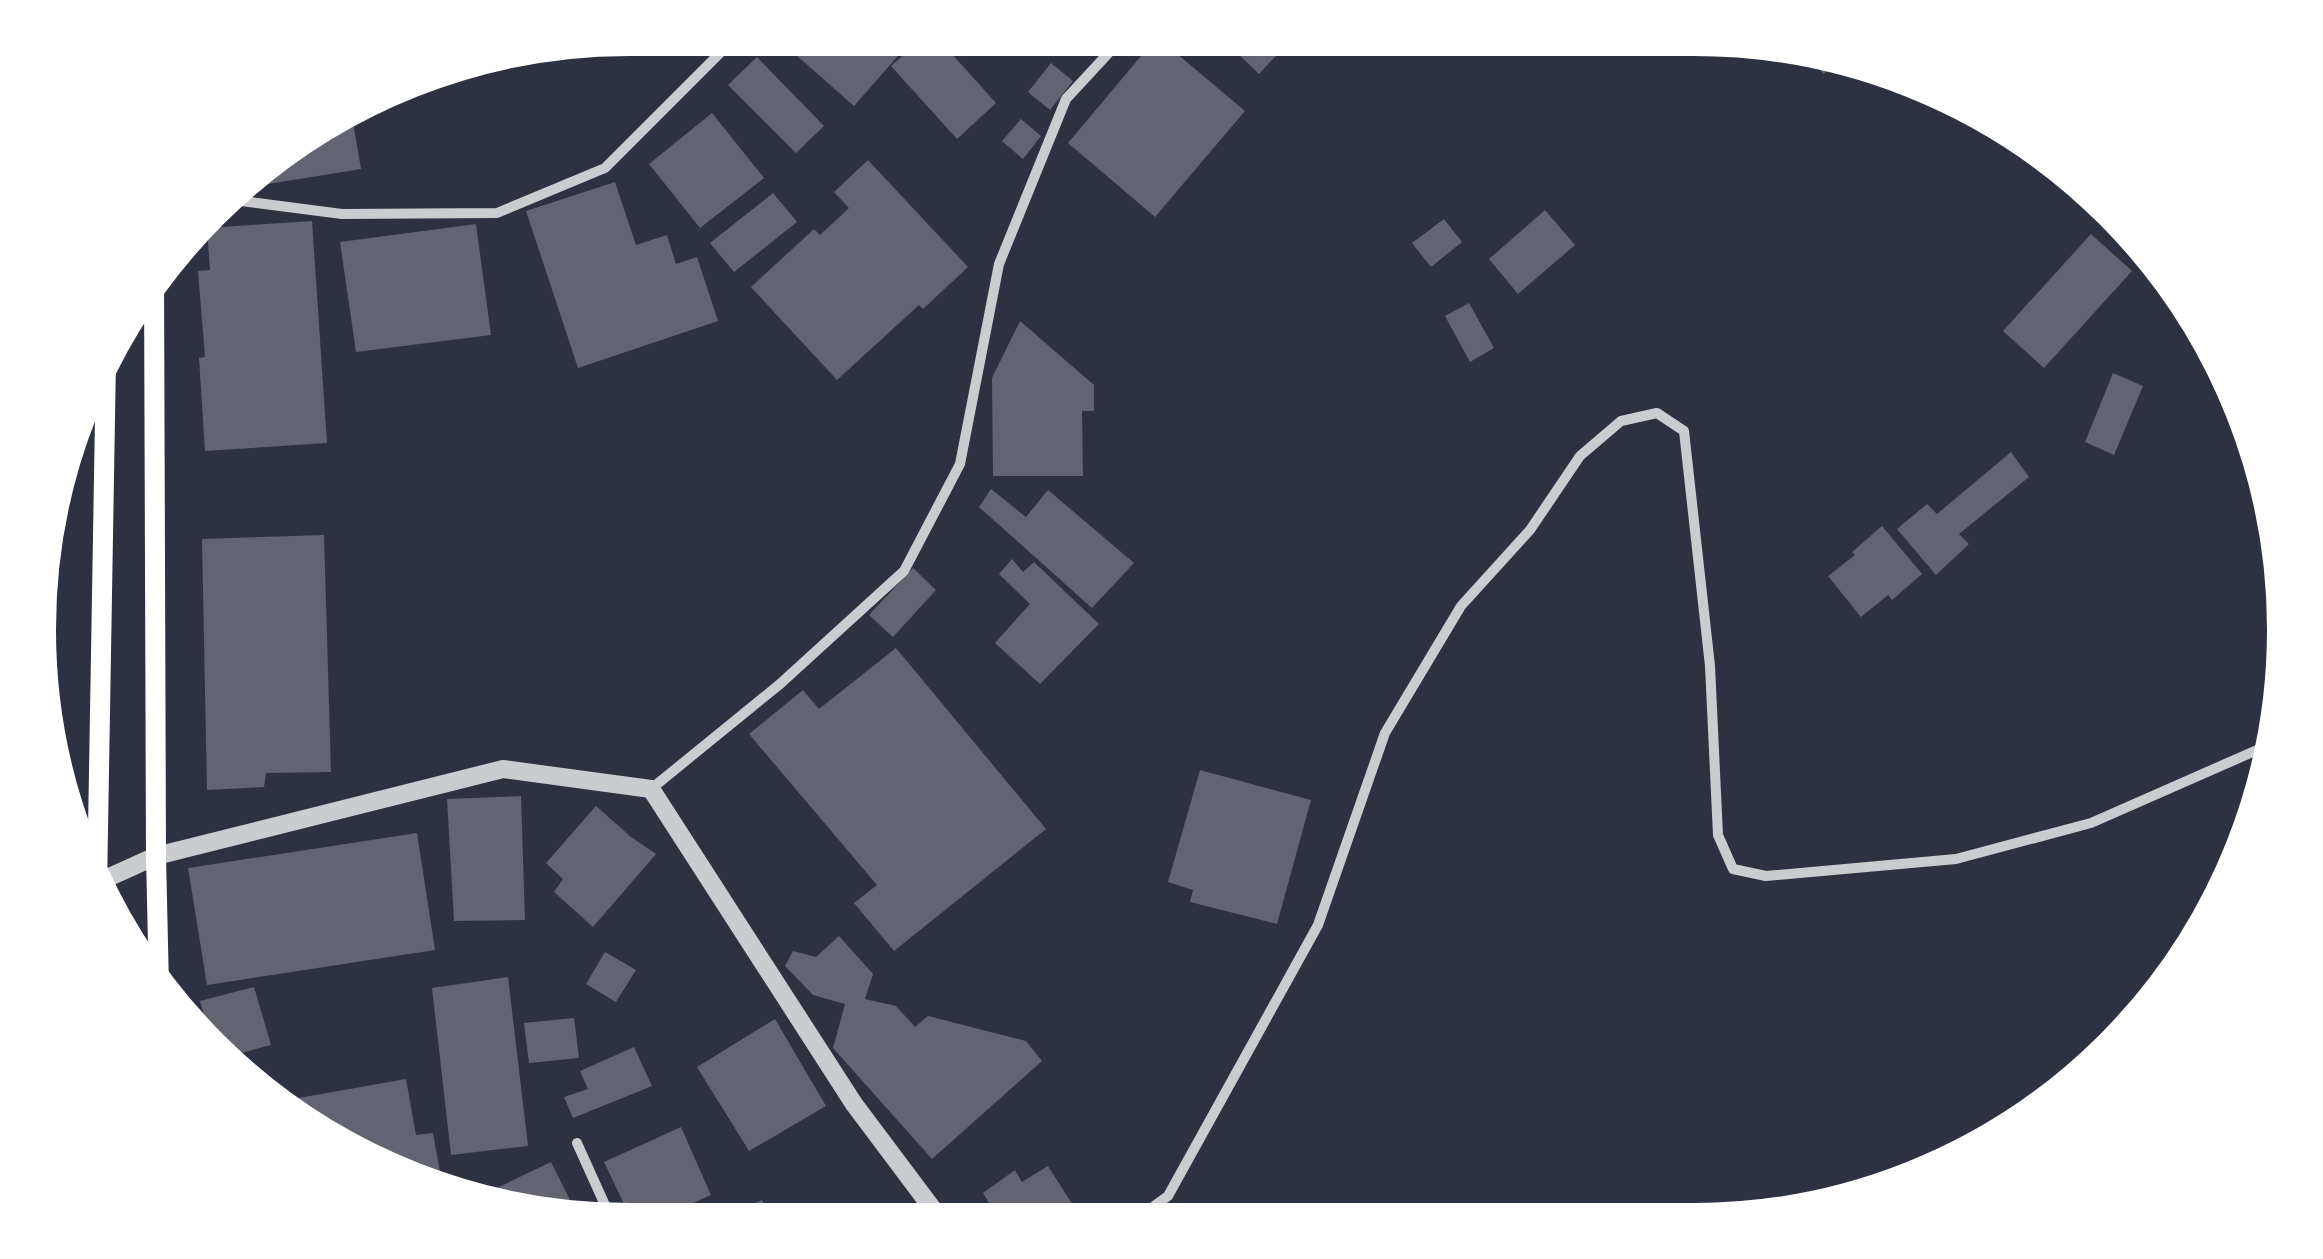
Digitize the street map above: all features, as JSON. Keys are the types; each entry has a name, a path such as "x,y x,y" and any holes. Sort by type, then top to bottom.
{"main road":[{"path":"154,299 158,966"},
{"path":"97,857 106,383"}],"street":[{"path":"240,201 342,214 497,213 606,168 722,50"},
{"path":"107,880 156,856 503,769 651,789 780,684 904,570 960,464 999,264 1066,100 1112,50"},
{"path":"1150,1209 1168,1196 1318,925 1385,733 1462,606 1530,530 1580,456 1622,420 1657,412 1684,431 1710,666 1718,835 1734,870 1766,876 1956,859 2091,824 2261,749"},
{"path":"651,789 854,1104 933,1209"},
{"path":"576,1143 606,1208"}],"lane":[{"path":"1158,1203 1162,1209"}],"building":[{"path":"790,50 903,50 854,106"},
{"path":"909,50 948,50 996,103 957,139 891,66"},
{"path":"1146,50 1172,50 1245,111 1155,217 1068,143"},
{"path":"1234,50 1281,50 1259,74"},
{"path":"757,57 824,126 796,153 728,85"},
{"path":"1813,62 1831,67 1824,74"},
{"path":"1051,63 1073,81 1050,110 1028,92"},
{"path":"712,113 764,178 700,228 649,164"},
{"path":"1021,119 1041,136 1023,159 1002,141"},
{"path":"353,121 361,169 262,185 308,148"},
{"path":"868,160 968,267 923,309 919,305 837,380 751,287 814,229 820,235 849,208 834,192"},
{"path":"615,182 636,245 667,235 676,264 697,257 718,321 578,368 526,211"},
{"path":"773,193 797,222 734,272 710,243"},
{"path":"1545,210 1575,245 1518,294 1489,259"},
{"path":"1444,219 1462,242 1431,267 1412,243"},
{"path":"312,221 327,443 205,451 199,358 205,357 198,271 210,270 207,233 213,228"},
{"path":"476,224 491,335 356,352 340,242"},
{"path":"2091,234 2132,271 2044,368 2003,331"},
{"path":"1469,303 1494,348 1470,362 1445,316"},
{"path":"1020,321 1094,385 1094,411 1082,411 1083,476 993,476 992,378"},
{"path":"2113,373 2143,386 2114,455 2085,442"},
{"path":"2011,452 2029,477 1959,534 1969,544 1936,575 1897,529 1927,504 1937,514"},
{"path":"991,489 1026,517 1048,490 1134,563 1092,608 979,507"},
{"path":"1882,526 1922,574 1892,600 1888,595 1861,617 1828,576"},
{"path":"324,535 331,772 266,773 264,787 207,790 202,539"},
{"path":"1012,559 1023,572 1034,562 1099,624 1040,684 995,643 1030,604 999,574"},
{"path":"913,568 936,590 893,637 869,615"},
{"path":"896,648 1046,829 894,951 854,903 877,885 749,734 803,690 819,709"},
{"path":"1200,770 1311,800 1277,924 1190,902 1193,890 1168,882"},
{"path":"521,796 525,920 454,921 447,799"},
{"path":"596,806 656,854 593,927 554,892 563,879 546,863"},
{"path":"417,833 435,950 207,985 188,868"},
{"path":"839,936 873,974 865,999 896,1006 915,1027 928,1016 1026,1041 1042,1061 932,1159 833,1048 845,1004 813,995 785,966 793,951 816,957"},
{"path":"605,952 636,970 616,1002 586,984"},
{"path":"508,977 528,1146 451,1155 432,988"},
{"path":"254,987 271,1045 236,1054 207,1025 200,1001"},
{"path":"574,1018 579,1058 529,1063 524,1023"},
{"path":"775,1019 826,1106 749,1151 697,1067"},
{"path":"634,1047 652,1086 573,1118 564,1097 588,1089 580,1071"},
{"path":"406,1079 416,1135 433,1133 441,1177 373,1149 291,1099"},
{"path":"681,1127 711,1195 680,1209 626,1209 604,1162"},
{"path":"551,1162 573,1206 516,1198 490,1191"},
{"path":"1048,1166 1076,1209 993,1209 983,1193 1015,1170 1022,1182"},
{"path":"762,1200 766,1209 743,1209"}]}
